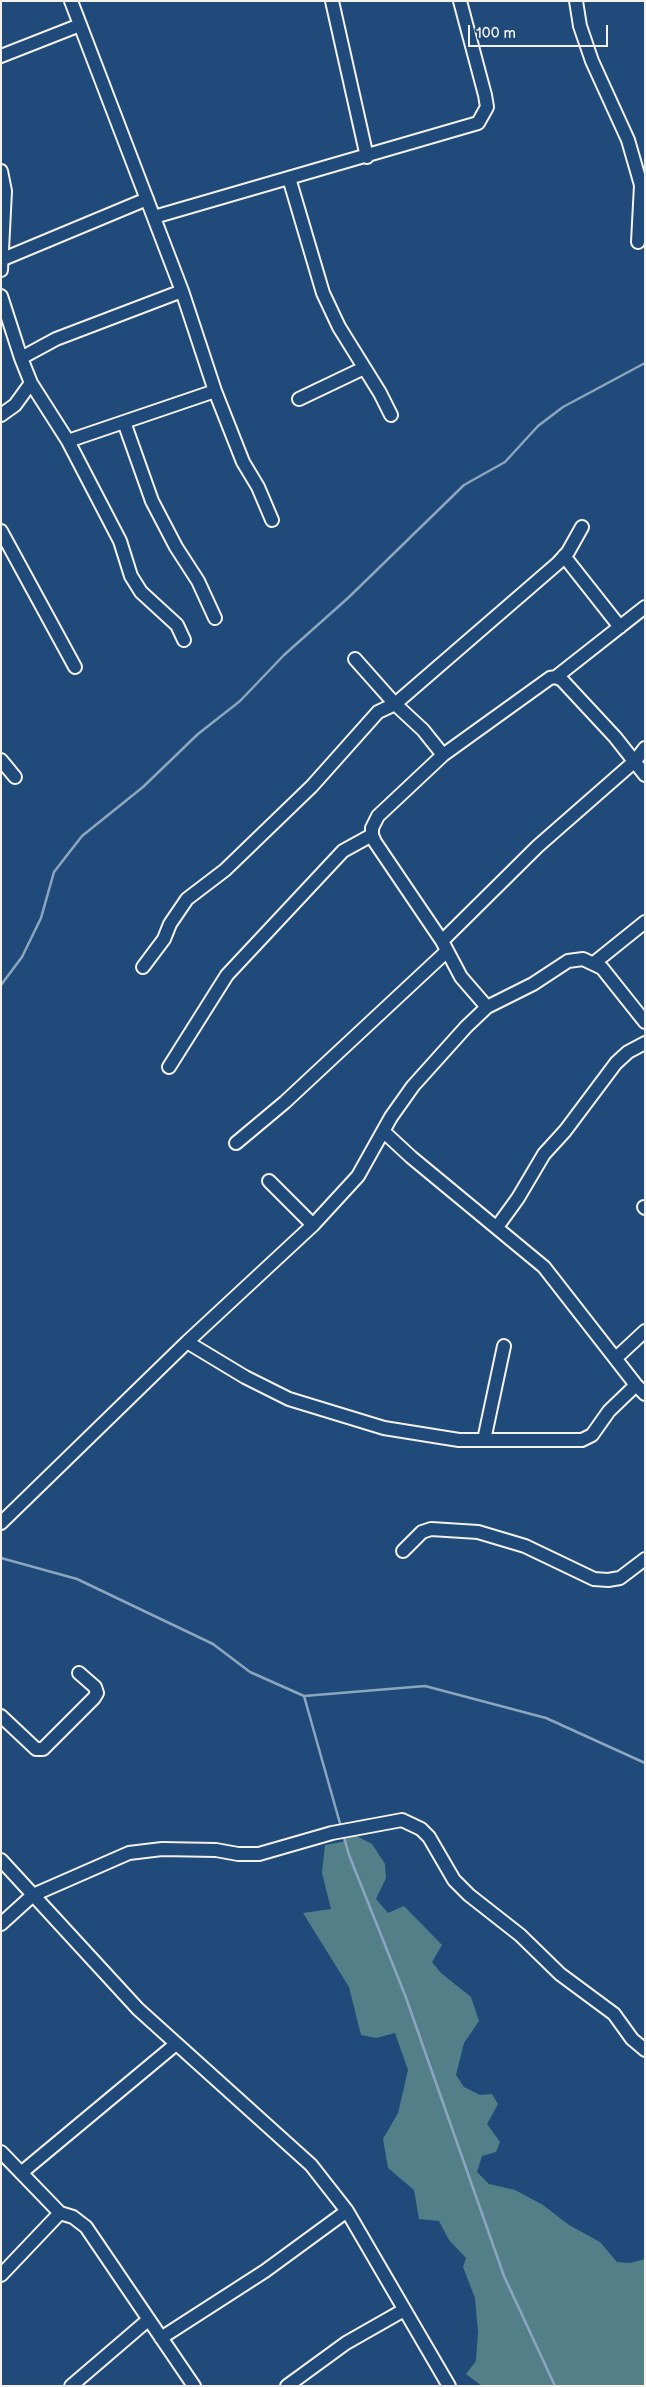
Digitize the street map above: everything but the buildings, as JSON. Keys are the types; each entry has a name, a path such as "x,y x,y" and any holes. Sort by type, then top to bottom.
{"street":[{"path":"71,1 182,291 215,391 242,462 258,487 272,520"},
{"path":"332,1 368,156"},
{"path":"154,217 478,123 486,107 485,95 460,1"},
{"path":"576,1 580,26 592,61 628,140 640,185 638,242"},
{"path":"1,56 80,25"},
{"path":"1,171 3,192 2,265 147,199"},
{"path":"289,178 323,293 339,327 380,393 391,415"},
{"path":"21,358 56,339 182,291"},
{"path":"1,296 31,383 68,440 120,542 132,576 141,592 177,625 184,640"},
{"path":"299,399 364,368"},
{"path":"1,415 15,405 31,383"},
{"path":"68,440 215,391"},
{"path":"124,422 152,501 176,546 198,581 215,618"},
{"path":"143,967 161,944 170,924 187,900 225,870 306,793 378,712 395,704 564,556 582,527"},
{"path":"1,531 74,667"},
{"path":"564,556 620,627"},
{"path":"487,1007 461,976 445,946 375,842 372,828 378,816 443,755 550,678 556,677 645,607"},
{"path":"355,659 395,704 423,730 443,755"},
{"path":"556,677 562,680 645,775"},
{"path":"236,1143 285,1102 445,946 538,846 634,762 645,748"},
{"path":"1,760 15,777"},
{"path":"168,1066 227,975 343,851 372,835"},
{"path":"594,963 645,922"},
{"path":"1,1523 187,1342 313,1225 358,1176 383,1131 413,1086 466,1026 487,1007 533,984 568,961 583,960 594,963 602,968 645,1022"},
{"path":"496,1228 518,1198 544,1154 565,1130 616,1063 628,1052 645,1043"},
{"path":"187,1342 245,1377 289,1400 384,1428 459,1440 582,1440 592,1435 609,1411 640,1390 544,1267 383,1131"},
{"path":"270,1181 313,1225"},
{"path":"616,1358 645,1331"},
{"path":"484,1440 504,1346"},
{"path":"403,1552 422,1532 431,1529 478,1532 525,1546 594,1579 608,1580 620,1578 645,1559"},
{"path":"1,1716 36,1749 43,1749 97,1693 95,1687 79,1673"},
{"path":"1,1924 33,1896 129,1853 162,1849 216,1850 238,1854 260,1854 332,1832 402,1820 422,1829 429,1837 454,1880 469,1895 520,1936 560,1974 614,2014 632,2039 645,2050"},
{"path":"1,1860 132,2002 311,2165 347,2210 449,2386"},
{"path":"21,2173 176,2044"},
{"path":"1,2152 60,2213 74,2218 86,2227 194,2386"},
{"path":"161,2338 265,2270 347,2210"},
{"path":"1,2275 60,2213"},
{"path":"287,2386 346,2344 404,2310"},
{"path":"71,2386 148,2320"}],"green space":[{"path":"353,1834 372,1844 385,1864 386,1878 376,1899 388,1913 404,1906 442,1945 432,1962 441,1973 471,1997 479,2021 464,2043 456,2075 464,2087 480,2095 492,2094 498,2104 487,2124 500,2142 496,2152 482,2156 477,2172 489,2184 515,2190 543,2205 569,2225 600,2242 617,2262 630,2263 645,2259 645,2386 482,2386 466,2374 476,2361 478,2332 475,2298 463,2267 466,2258 449,2240 439,2221 419,2219 414,2190 388,2168 383,2139 398,2113 408,2070 395,2033 376,2038 361,2035 349,1987 303,1913 331,1909 322,1873 325,1845 342,1842"}],"waterway":[{"path":"1,985 22,957 41,918 54,872 82,836 143,787 198,734 240,701 284,655 348,598 464,485 505,462 538,426 563,407 645,363"},
{"path":"1,1558 77,1579 213,1644 250,1672 304,1696 425,1686 546,1718 645,1763"},
{"path":"304,1696 341,1827"},
{"path":"343,1834 349,1855 405,1995 504,2276 555,2386"}]}
